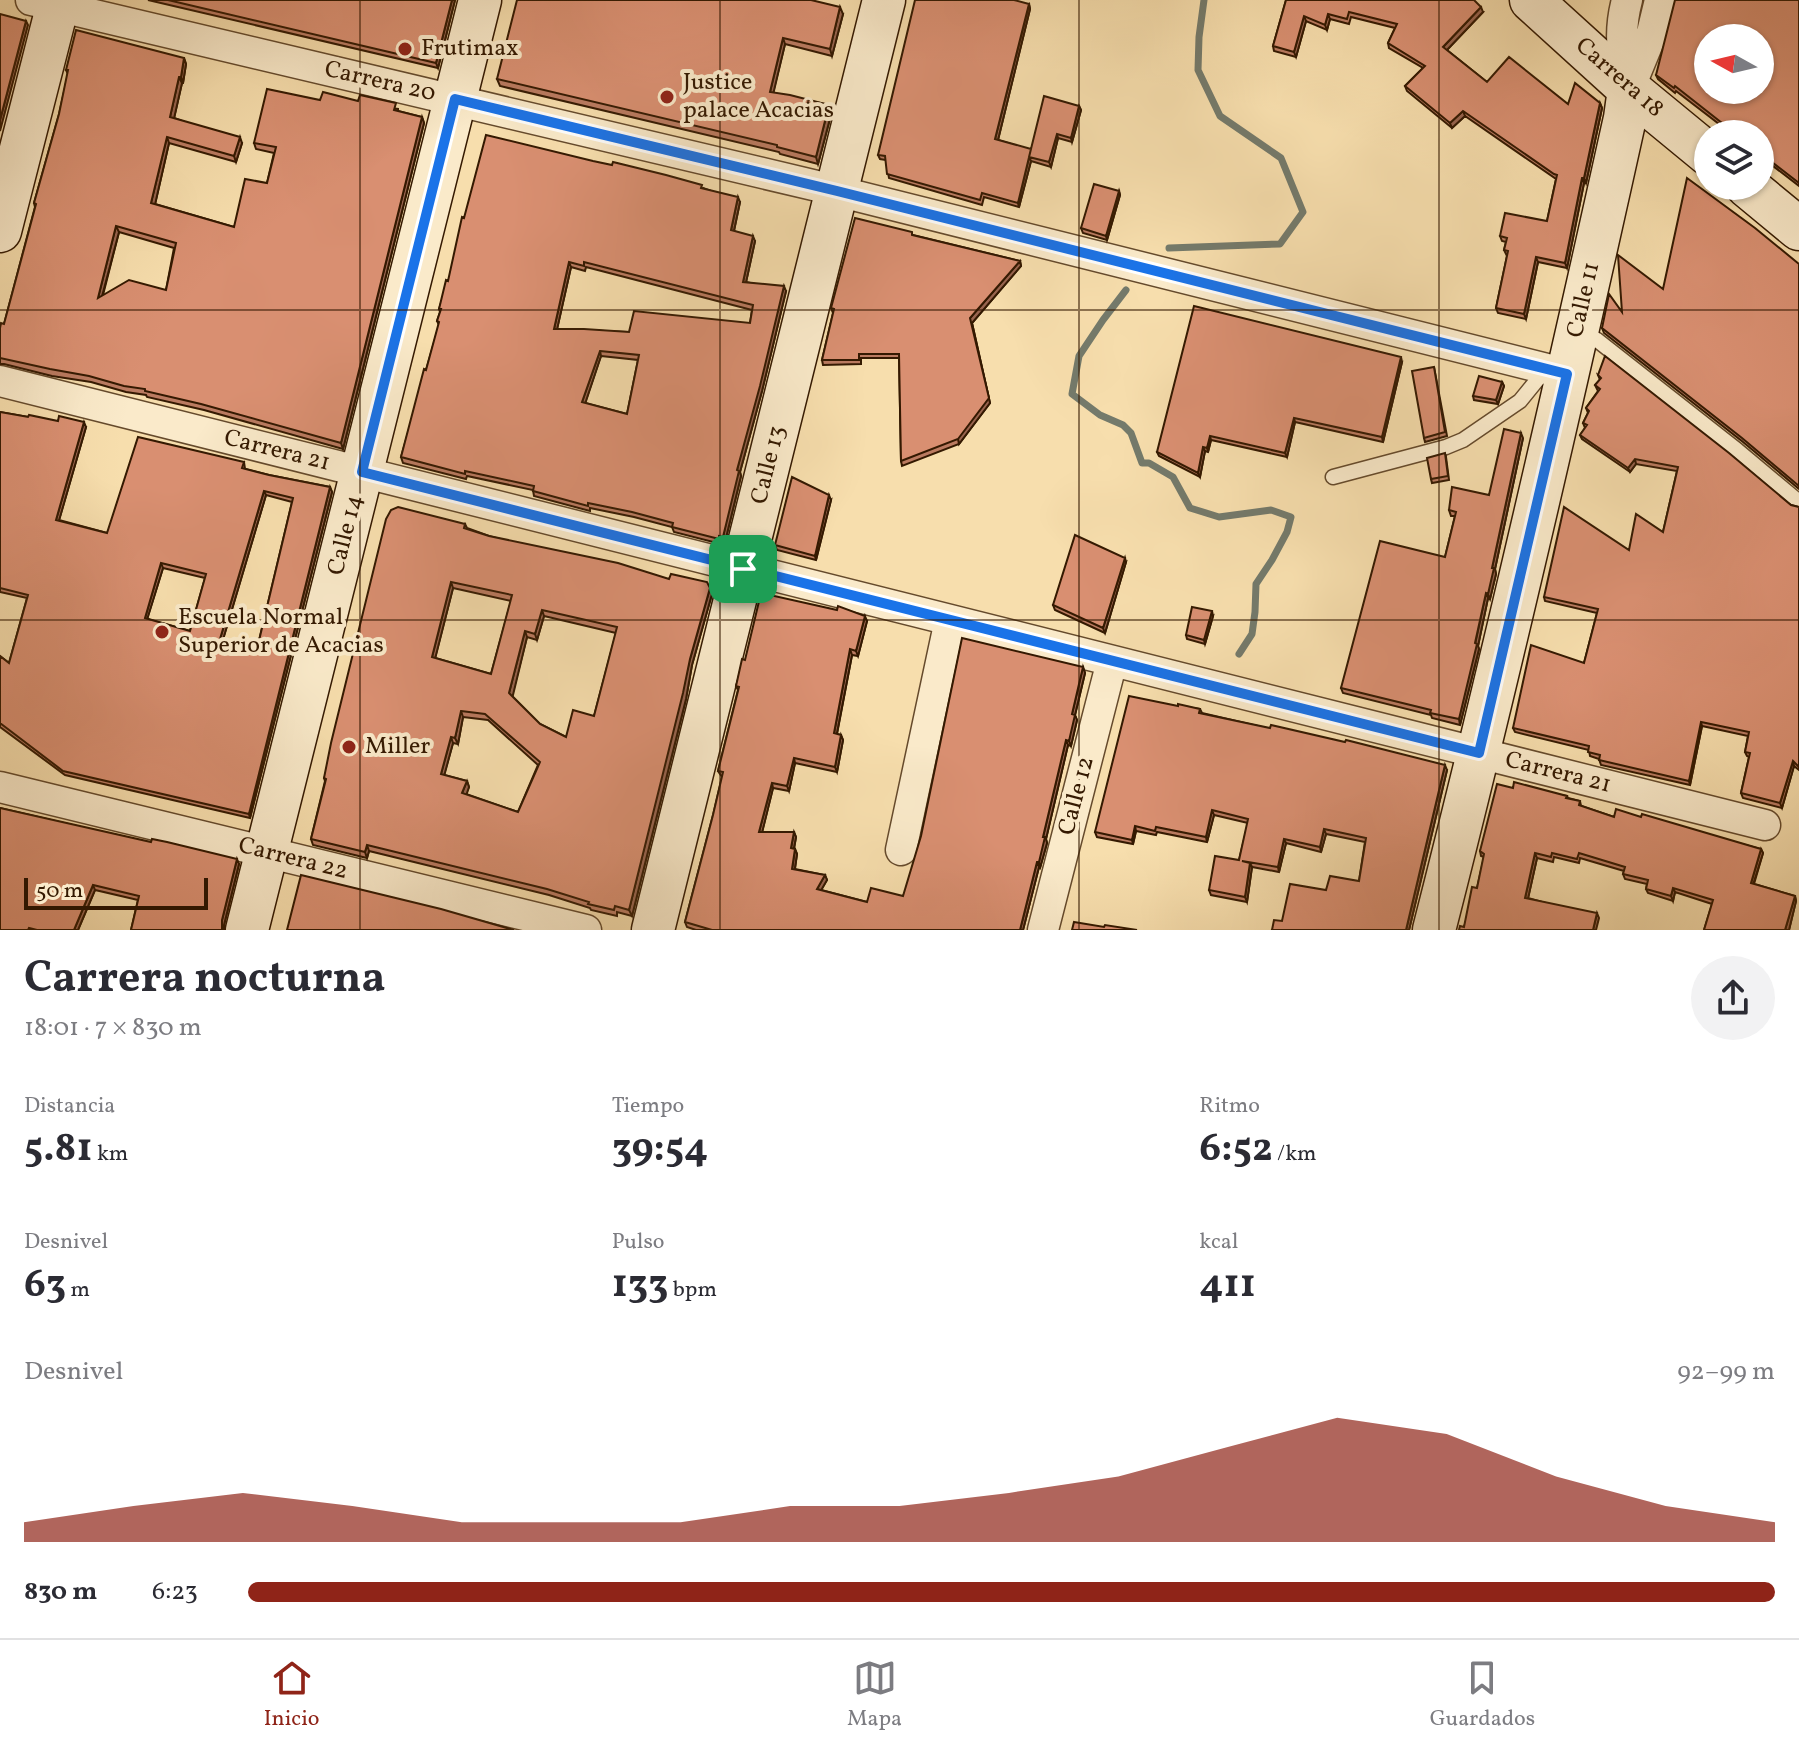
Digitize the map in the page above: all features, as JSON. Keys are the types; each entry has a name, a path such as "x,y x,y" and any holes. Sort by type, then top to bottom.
{"street":[{"name":"Calle 14","path":"247,930 480,0"},
{"name":"Calle 13","path":"653,930 884,0"},
{"name":"Carrera 18","path":"1531,0 1629,89 1694,142"},
{"name":"Calle 11","path":"1627,0 1621,23 1629,89"},
{"name":"Calle 11","path":"1434,930 1479,753 1557,371 1578,330 1629,89 1652,33 1660,0"},
{"name":"Carrera 20","path":"49,2 837,191 1557,371"},
{"path":"0,231 49,2"},
{"path":"1764,200 1799,229"},
{"name":"Carrera 21","path":"0,381 1765,825"},
{"path":"901,850 950,620"},
{"name":"Calle 12","path":"1043,930 1112,661"},
{"name":"Carrera 22","path":"0,787 586,930"}],"lane":[{"path":"1578,330 1597,340 1799,502"},
{"path":"1333,477 1463,440 1557,371"}],"building":[{"name":"Frutimax","path":"168,0 452,0 436,63"},
{"path":"517,0 811,0 840,7 830,49 783,38 770,92 829,105 816,157 497,79"},
{"path":"915,0 1014,0 1029,4 995,139 1031,149 1018,203 982,193 980,200 887,174 885,156 878,155"},
{"path":"1286,0 1474,0 1481,7 1443,47 1487,82 1509,57 1568,104 1575,83 1600,103 1565,263 1536,257 1524,314 1496,308 1508,251 1504,250 1507,238 1500,236 1505,213 1547,221 1557,175 1463,111 1450,123 1405,86 1425,66 1388,43 1397,24 1349,12 1347,19 1328,14 1325,25 1304,16 1294,52 1273,46"},
{"path":"1675,0 1799,0 1799,183 1774,164 1774,120 1718,120 1698,104 1774,104 1774,24 1694,24 1694,101 1656,75"},
{"path":"0,14 26,21 0,120"},
{"path":"76,30 184,58 170,117 240,137 234,156 167,137 151,203 234,227 245,179 267,183 276,147 254,143 267,89 320,100 323,92 358,101 360,95 396,103 394,110 422,117 341,443 145,389 0,358 1,323 4,324 36,204 59,114","holes":["116,226 176,243 166,290 129,280 98,298"]},
{"path":"1044,96 1079,106 1071,138 1057,134 1049,162 1029,157"},
{"path":"486,135 666,175 738,197 731,230 753,236 743,282 784,286 723,537 719,536 719,539 672,527 673,523 632,512 588,503 588,506 533,491 534,486 465,471 465,474 401,457","holes":["569,262 584,266 584,262 753,305 750,323 634,311 629,332 554,329","600,351 639,355 627,414 582,402"]},
{"path":"1687,178 1694,183 1694,200 1717,200 1799,264 1799,486 1602,328 1609,294 1622,312 1618,255 1663,289"},
{"path":"1094,184 1119,191 1106,236 1081,228"},
{"path":"855,218 1020,261 970,318 989,398 958,439 901,461 899,354 859,354 859,360 822,360 834,309 831,308"},
{"path":"1194,306 1401,357 1382,437 1294,418 1285,453 1210,436 1207,448 1203,447 1198,473 1157,452"},
{"path":"1605,356 1791,505 1799,507 1799,767 1793,761 1780,803 1741,793 1750,753 1745,752 1749,732 1701,722 1689,781 1599,760 1600,755 1588,752 1589,746 1513,728 1531,645 1584,663 1598,609 1544,597 1564,507 1629,550 1636,514 1663,532 1678,467 1635,459 1628,468 1580,435 1587,425 1583,423 1589,411 1586,408 1600,389 1595,385 1601,378 1598,375"},
{"path":"1434,367 1445,432 1424,438 1412,371"},
{"path":"1479,376 1502,382 1496,400 1473,396"},
{"path":"0,412 58,421 59,416 84,422 56,520 107,533 138,437 244,462 242,468 330,487 249,814 63,771 0,723 0,656 9,663 28,595 0,588","holes":["264,491 293,498 257,649 220,639","161,563 206,574 190,631 145,618"]},
{"path":"1504,429 1521,433 1459,719 1341,688 1380,541 1445,557 1456,512 1449,510 1452,487 1489,495"},
{"path":"1445,453 1448,476 1431,479 1427,458"},
{"path":"792,477 829,495 815,556 775,545"},
{"path":"398,507 465,524 464,528 489,536 618,563 669,579 671,574 707,582 710,588 629,910 588,904 547,889 367,845 365,852 311,839 326,779 331,743 386,519 391,510","holes":["451,582 512,595 491,674 432,657","542,610 617,627 594,716 573,710 566,737 540,724 509,693 525,631 535,634","461,711 485,714 540,762 518,812 462,793 467,781 441,774 451,737 455,738"]},
{"path":"1075,535 1125,558 1103,628 1053,605"},
{"path":"761,593 837,610 838,606 865,616 856,651 850,649 834,733 841,735 835,767 794,758 787,786 772,783 759,832 794,832 792,869 825,875 817,889 867,902 871,888 903,896 921,836 962,638 1083,667 1069,741 1066,740 1039,862 1020,930 712,930 685,922 723,772 718,771 739,687 736,686 742,659 745,660"},
{"path":"1192,607 1212,611 1204,640 1186,635"},
{"path":"1129,696 1178,704 1200,709 1199,713 1270,728 1271,725 1346,740 1445,765 1406,930 1272,930 1274,920 1282,921 1290,884 1326,890 1330,876 1359,881 1366,838 1324,829 1320,847 1284,839 1278,867 1242,861 1250,863 1245,897 1209,890 1215,856 1239,860 1248,819 1212,810 1206,837 1135,826 1132,840 1095,832"},
{"path":"1514,782 1567,796 1580,801 1579,805 1614,817 1616,809 1641,817 1642,814 1761,849 1751,883 1795,896 1785,930 1704,930 1713,900 1673,888 1671,896 1646,889 1648,880 1623,874 1625,867 1579,853 1577,859 1552,853 1551,857 1535,853 1525,898 1597,913 1593,930 1459,930 1460,926 1464,927 1472,887 1477,888 1484,854 1480,851 1497,784 1513,788"},
{"path":"0,808 237,859 222,930 131,930 139,896 93,885 74,930 0,930"},
{"path":"301,875 441,909 514,930 287,930"},
{"path":"1074,922 1104,927 1137,930 1072,930"}],"waterway":[{"path":"1169,248 1280,244 1303,212 1281,158 1220,116 1198,70 1204,0"},
{"path":"1126,290 1079,356 1072,394 1100,415 1123,425 1131,433 1142,463 1149,463 1173,477 1190,508 1219,517 1271,510 1291,517 1287,532 1256,584 1252,634 1239,654"}],"place":[{"name":"Frutimax","path":"405,49"},
{"name":"Justice palace Acacias","path":"667,97"},
{"name":"Escuela Normal Superior de Acacias","path":"162,632"},
{"name":"Miller","path":"349,747"}],"route":[{"path":"455,99 1567,374 1479,753 743,569 362,472 455,99"}]}
